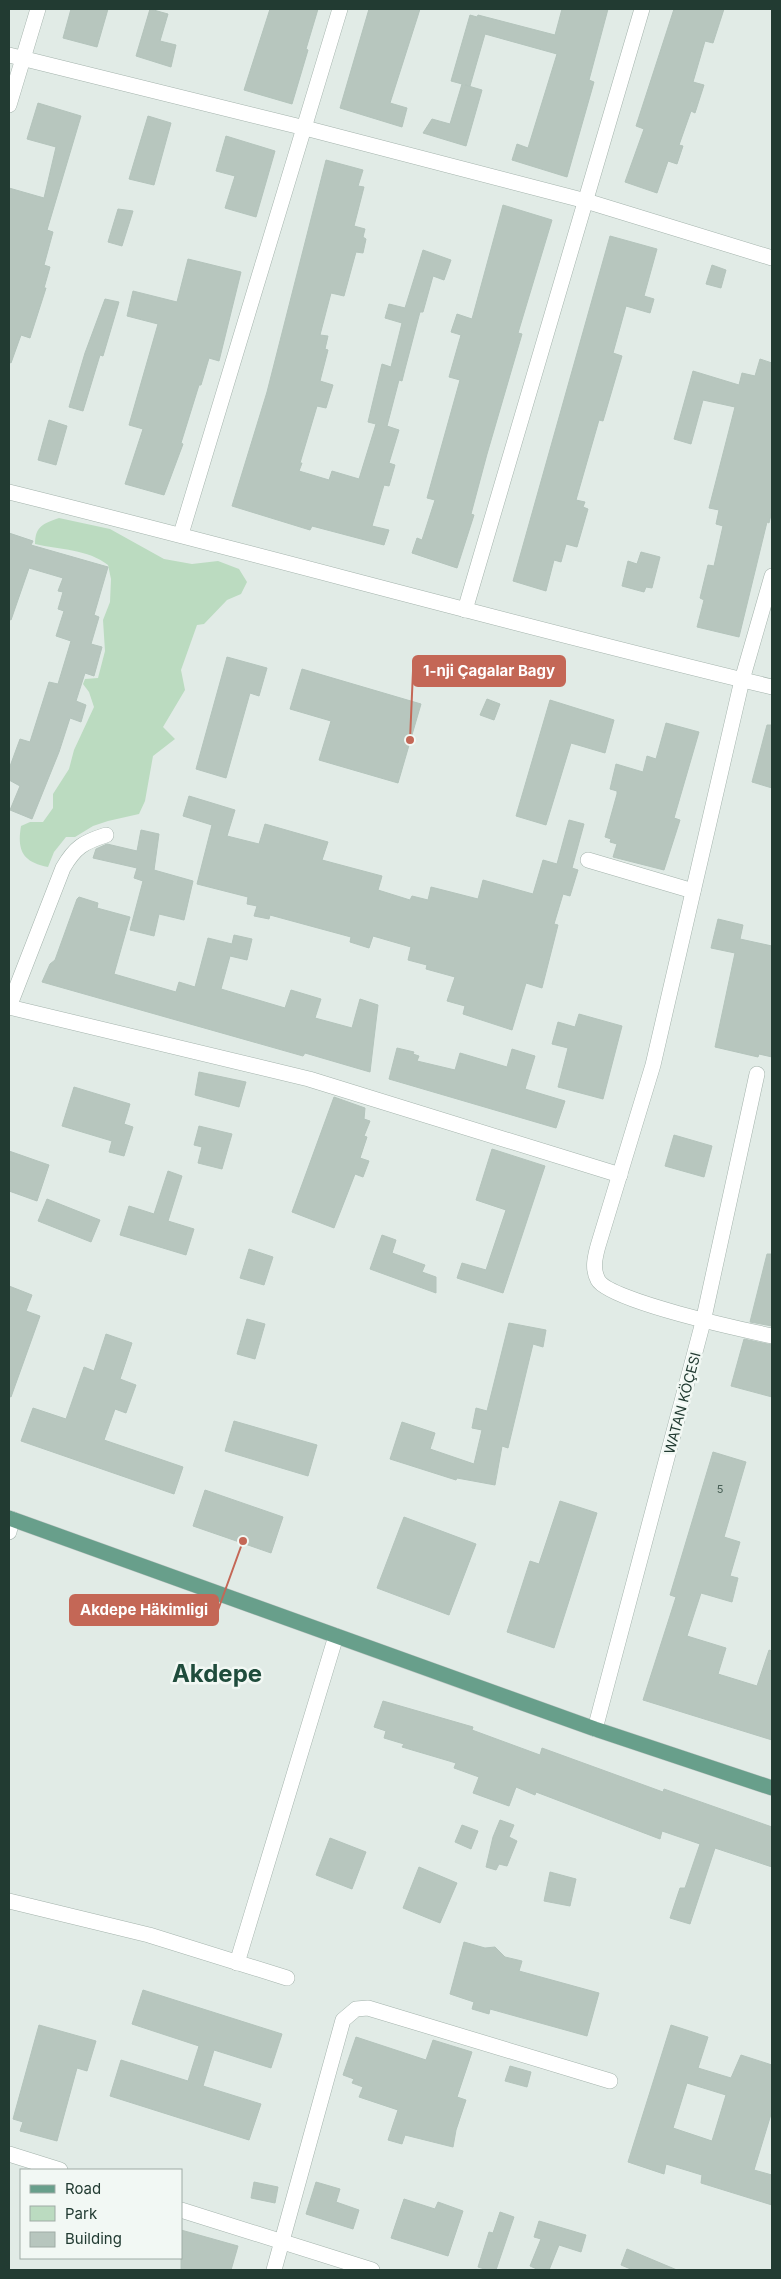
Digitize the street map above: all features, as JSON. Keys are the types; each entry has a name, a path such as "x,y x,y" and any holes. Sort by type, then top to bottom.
{"main road":[{"path":"10,1523 336,1636 594,1729 772,1788"}],"street":[{"path":"9,105 16,57 38,9"},
{"path":"181,534 340,9"},
{"path":"465,610 642,9"},
{"path":"16,57 305,128 586,201 772,258"},
{"path":"9,492 181,534 465,610 772,687"},
{"path":"772,576 742,680 653,1065 595,1259 594,1269 598,1280 606,1289 704,1322 772,1336"},
{"path":"106,835 86,842 71,854 63,868 9,1007 309,1079 620,1175"},
{"path":"588,860 693,891"},
{"name":"WATAN KÖÇESI","path":"594,1729 704,1322 757,1074"},
{"path":"238,1963 336,1636"},
{"path":"9,1901 148,1935 287,1978"},
{"path":"274,2270 343,2020 356,2009 368,2008 610,2081"},
{"path":"9,2154 57,2169"},
{"path":"182,2210 372,2270"}],"green space":[{"path":"59,518 110,529 164,559 192,564 218,561 239,569 247,582 241,594 227,600 204,624 197,625 181,670 185,690 163,727 175,739 153,756 145,801 139,814 93,826 75,837 66,837 54,852 48,867 32,862 23,854 20,842 21,826 30,822 43,822 53,808 53,794 69,769 74,750 94,707 89,692 83,684 85,679 98,678 105,651 103,620 110,602 111,579 108,565 92,556 35,544 38,529 48,522"}],"building":[{"path":"71,9 108,9 97,47 63,38"},
{"path":"150,9 168,14 160,41 176,45 171,67 136,56"},
{"path":"270,9 318,9 292,104 244,90"},
{"path":"369,9 420,9 390,103 407,108 402,127 340,108"},
{"path":"562,9 608,9 589,80 594,82 567,177 512,160 517,144 528,148 557,54 485,34 470,86 465,85 482,90 466,146 423,133 432,119 450,124 462,84 451,81 470,15 477,17 478,15 555,35"},
{"path":"674,9 724,9 713,43 705,41 693,82 704,85 695,113 691,111 679,145 683,146 677,164 668,161 657,193 625,182 644,129 636,126"},
{"path":"38,103 81,116 47,230 53,232 44,265 50,267 44,288 46,288 30,338 21,335 11,363 9,362 9,188 44,198 56,147 27,139"},
{"path":"148,116 171,123 154,185 129,179"},
{"path":"226,136 275,151 256,217 225,208 235,176 216,171"},
{"path":"326,160 363,170 358,186 364,187 354,226 365,229 363,237 366,239 363,253 356,252 344,296 331,293 320,335 328,336 325,349 328,350 320,381 333,385 326,408 317,406 299,471 329,480 332,471 359,479 376,424 368,422 382,364 391,367 402,323 385,318 389,304 405,308 423,250 451,260 444,280 433,276 423,312 420,312 402,381 399,380 387,426 399,430 389,463 395,465 389,486 384,485 372,526 389,530 384,545 312,526 310,530 232,506 267,392"},
{"path":"503,205 552,220 518,333 522,334 471,514 474,515 457,568 412,553 417,538 422,540 435,500 427,498 460,380 449,377 461,335 451,332 457,314 472,319"},
{"path":"118,209 133,211 122,246 108,242"},
{"path":"610,236 657,249 644,296 654,299 650,313 626,306 613,353 622,356 603,421 599,420 576,500 585,502 583,507 588,509 577,547 566,544 561,562 554,560 546,591 513,581"},
{"path":"188,259 241,272 219,361 209,358 181,443 183,444 164,495 125,484 143,429 129,425 158,324 127,316 133,291 177,302"},
{"path":"712,265 726,270 721,288 706,284"},
{"path":"105,299 119,302 103,356 100,355 83,411 69,407 85,353"},
{"path":"760,359 772,363 772,511 769,523 767,522 739,637 697,627 704,600 700,598 708,565 714,566 723,526 716,524 719,510 709,508 735,407 703,400 691,444 674,439 693,371 739,385 742,373 755,376"},
{"path":"49,420 67,426 56,465 38,460"},
{"path":"9,533 33,541 31,545 108,567 94,615 99,617 91,644 102,647 94,676 85,673 76,701 86,705 81,722 70,718 59,752 32,819 10,810 20,786 9,780 9,769 20,739 30,742 49,682 58,684 71,641 56,636 64,611 58,609 63,592 58,591 63,578 29,568 11,620 9,619"},
{"path":"641,552 660,557 652,588 646,587 644,592 622,586 628,561 637,564"},
{"path":"227,657 267,668 259,696 250,693 226,778 196,769"},
{"path":"302,669 421,704 398,783 319,760 331,721 290,709"},
{"path":"487,699 500,704 494,720 480,715"},
{"path":"550,700 614,720 605,753 571,743 546,825 516,816"},
{"path":"666,723 699,732 674,818 680,820 664,870 613,857 617,844 610,842 611,839 605,837 617,794 617,791 610,789 616,764 643,772 647,756 656,759"},
{"path":"767,725 772,725 772,788 752,782"},
{"path":"189,796 235,810 227,836 259,844 265,824 328,842 322,860 382,876 378,890 410,900 412,896 428,900 431,887 478,899 483,880 533,894 543,860 557,864 569,820 584,824 572,868 578,870 570,896 563,894 554,924 558,925 542,988 526,983 512,1030 463,1014 465,1006 447,1001 455,977 426,969 427,965 408,960 411,947 373,936 369,948 350,942 351,937 270,915 269,919 254,916 257,906 247,904 248,897 197,884 212,825 183,816"},
{"path":"141,830 159,834 154,870 193,881 184,920 159,914 154,936 130,930 143,881 134,878 137,868 93,858 96,849 107,844 137,851"},
{"path":"79,897 98,903 97,908 130,917 114,974 176,992 179,982 195,987 208,938 232,944 234,935 252,939 247,960 230,956 221,989 285,1008 291,990 321,999 315,1018 352,1028 360,999 378,1005 370,1072 305,1053 303,1056 42,982 50,964 55,960"},
{"path":"718,919 743,925 740,939 772,946 772,1057 759,1054 758,1057 715,1047 735,953 711,948"},
{"path":"579,1014 622,1026 603,1099 558,1087 568,1048 552,1044 558,1022 575,1027"},
{"path":"397,1048 414,1052 413,1054 419,1056 417,1061 455,1070 460,1053 507,1067 512,1049 535,1056 525,1089 565,1101 556,1128 389,1079"},
{"path":"199,1072 246,1082 239,1107 195,1095"},
{"path":"74,1087 130,1104 124,1124 133,1127 124,1156 109,1152 112,1141 62,1126"},
{"path":"334,1097 365,1108 364,1119 370,1121 364,1136 367,1137 360,1158 369,1161 363,1177 355,1174 334,1228 292,1212"},
{"path":"199,1126 232,1134 222,1169 198,1163 202,1147 194,1145"},
{"path":"674,1135 712,1146 704,1177 665,1166"},
{"path":"492,1149 545,1166 503,1293 457,1278 462,1263 486,1270 506,1210 476,1200"},
{"path":"9,1151 49,1165 37,1201 9,1191"},
{"path":"168,1171 182,1176 168,1221 194,1229 186,1255 120,1235 129,1206 154,1214"},
{"path":"47,1199 100,1220 91,1242 38,1221"},
{"path":"382,1235 396,1240 392,1253 425,1265 422,1272 436,1277 436,1293 370,1269"},
{"path":"249,1249 273,1257 264,1285 240,1278"},
{"path":"767,1254 772,1254 772,1326 750,1322"},
{"path":"9,1286 32,1295 26,1311 40,1316 11,1397 9,1396"},
{"path":"247,1319 265,1324 255,1359 237,1354"},
{"path":"509,1323 546,1330 543,1347 533,1344 508,1448 502,1446 495,1485 457,1478 456,1480 390,1459 402,1422 435,1433 430,1449 474,1464 482,1430 472,1428 476,1408 487,1411"},
{"path":"106,1334 132,1343 120,1379 136,1385 126,1413 115,1409 104,1440 183,1467 174,1494 21,1441 33,1408 66,1419 84,1367 94,1371"},
{"path":"744,1339 772,1345 772,1397 731,1386"},
{"path":"234,1421 317,1445 308,1476 225,1451"},
{"path":"713,1452 746,1462 724,1537 740,1542 730,1576 738,1578 732,1602 701,1593 687,1636 726,1648 718,1674 757,1686 769,1650 772,1651 772,1740 643,1700 676,1597 670,1595"},
{"path":"205,1490 283,1517 271,1553 193,1526"},
{"path":"560,1501 597,1513 554,1648 507,1632 530,1561 539,1564"},
{"path":"404,1517 476,1544 449,1615 377,1588"},
{"path":"383,1701 473,1727 472,1730 540,1755 542,1748 663,1792 664,1789 772,1827 772,1867 715,1848 690,1924 670,1918 680,1888 685,1888 700,1844 662,1831 660,1839 536,1792 535,1795 516,1787 509,1806 473,1793 479,1777 454,1768 456,1763 402,1747 404,1744 384,1738 386,1731 374,1727"},
{"path":"500,1820 514,1825 509,1837 517,1841 507,1866 499,1864 496,1870 486,1867 493,1837"},
{"path":"462,1825 478,1831 471,1849 455,1842"},
{"path":"330,1838 366,1852 352,1889 316,1875"},
{"path":"419,1867 457,1883 440,1923 403,1908"},
{"path":"550,1872 576,1879 570,1906 544,1901"},
{"path":"464,1942 485,1948 495,1947 505,1957 522,1961 519,1971 599,1993 587,2036 490,2009 489,2014 472,2009 474,2002 450,1994"},
{"path":"143,1990 282,2034 271,2068 214,2050 203,2086 261,2104 249,2140 110,2096 121,2060 188,2081 199,2046 132,2024"},
{"path":"39,2025 96,2041 87,2071 77,2068 57,2141 20,2131 23,2122 13,2119"},
{"path":"671,2025 708,2037 698,2068 731,2078 741,2055 772,2065 772,2111 754,2170 772,2175 772,2205 701,2183 702,2175 666,2164 664,2174 628,2162","holes":["687,2083 726,2095 712,2141 673,2128"]},
{"path":"356,2037 426,2060 433,2040 472,2052 457,2097 466,2100 456,2130 453,2147 405,2135 402,2144 388,2140 398,2110 359,2097 363,2087 352,2083 354,2079 343,2075"},
{"path":"510,2066 531,2072 527,2087 505,2081"},
{"path":"254,2182 278,2187 275,2203 251,2198"},
{"path":"316,2182 340,2189 336,2202 359,2210 353,2229 306,2214"},
{"path":"404,2199 435,2209 438,2202 463,2211 448,2256 391,2238"},
{"path":"500,2212 514,2217 496,2270 478,2267 489,2232 493,2233"},
{"path":"539,2221 586,2235 581,2252 559,2245 549,2270 539,2270 530,2266 541,2239 534,2237"},
{"path":"182,2230 238,2246 231,2270 181,2270"},
{"path":"627,2249 677,2270 633,2270 621,2265"}],"place":[{"name":"1-nji Çagalar Bagy","path":"410,740"},
{"name":"Akdepe Häkimligi","path":"243,1541"}],"district":[{"name":"Akdepe","path":"217,1673"}]}
